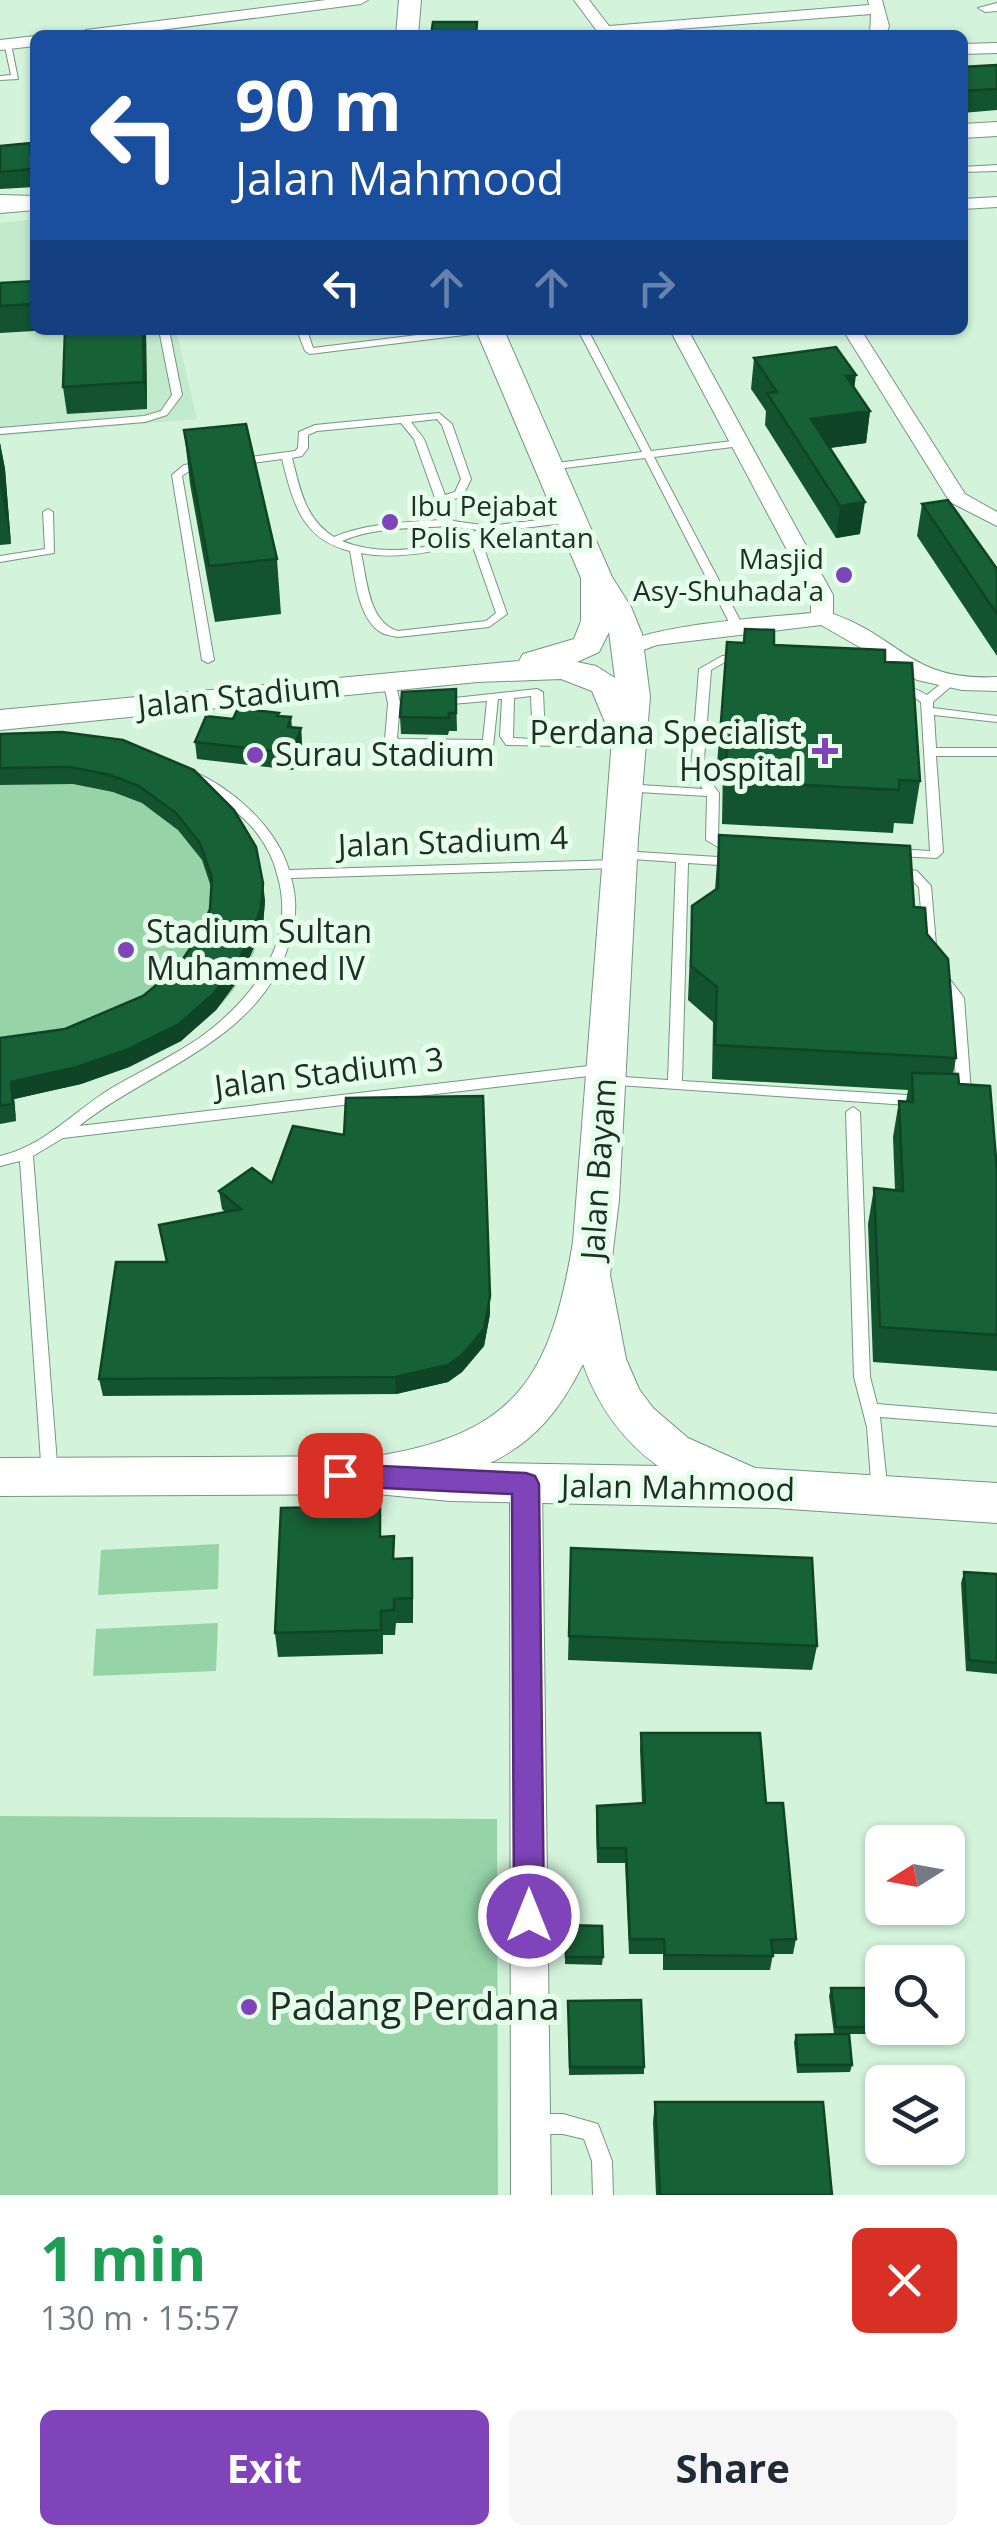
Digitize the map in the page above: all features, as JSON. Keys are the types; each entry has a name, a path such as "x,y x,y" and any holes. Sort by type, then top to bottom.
{"main road":[{"path":"968,130 997,128"},
{"path":"0,206 30,202"},
{"path":"0,215 30,212"},
{"name":"Jalan Bayam","path":"377,1474 420,1469 458,1458 492,1442 519,1421 557,1372 591,1278 634,697 629,648 617,604 597,578 492,335"},
{"name":"Jalan Bayam","path":"485,684 588,644 597,621 597,578"},
{"path":"546,669 614,657 629,648"},
{"name":"Jalan Bayam","path":"485,684 546,669 574,671 600,680 613,699 628,743"},
{"name":"Jalan Stadium","path":"0,720 398,696 485,684"},
{"path":"591,1278 604,1359 638,1424 676,1456 721,1476 775,1488"},
{"name":"Jalan Mahmood","path":"0,1477 377,1474 526,1484 775,1488 997,1503"}],"street":[{"path":"151,30 302,4 361,0"},
{"path":"581,0 605,30"},
{"path":"636,30 876,5 880,30"},
{"path":"4,45 30,42"},
{"path":"968,49 997,48"},
{"path":"968,204 997,202"},
{"path":"683,335 822,595 822,618"},
{"path":"855,335 957,498 997,520"},
{"path":"629,648 653,639 822,618 917,672 997,684"},
{"path":"526,1484 531,2195"}],"lane":[{"path":"0,78 16,77 4,45"},
{"path":"968,170 997,168"},
{"path":"0,198 30,201"},
{"path":"0,432 145,419 164,413 177,395 165,335"},
{"path":"306,335 310,350 438,335"},
{"path":"586,335 737,626"},
{"path":"208,660 179,470 287,457 301,451 303,434 310,430 434,416 447,424 466,478 459,494 442,500"},
{"path":"403,418 419,439 449,522"},
{"path":"549,466 740,443"},
{"path":"287,457 309,521 334,542 355,550 414,550 475,538 489,529"},
{"path":"0,559 50,551 48,512"},
{"path":"334,542 374,530 449,522 489,529 572,519"},
{"path":"355,550 375,624 388,634 398,634 489,624 502,614 475,538"},
{"path":"815,655 851,666 885,684 919,692 927,706 929,752 936,852 933,855 718,843 712,840 712,793 697,772 705,669 713,662 815,655"},
{"path":"927,706 952,680"},
{"path":"398,696 392,742 487,745 491,742 485,684"},
{"path":"428,703 485,684 508,694 540,694 539,743"},
{"path":"508,694 508,739 514,743 628,743"},
{"path":"927,706 997,719"},
{"path":"929,752 997,752"},
{"path":"0,1161 27,1157 116,1092 221,1028 248,1003 284,944 292,908 288,874 273,846 247,814 216,787 171,764"},
{"path":"625,788 712,793"},
{"path":"675,1085 682,859"},
{"name":"Jalan Stadium 4","path":"288,874 620,860 735,862"},
{"name":"Jalan Stadium 3","path":"59,1133 605,1074 675,1085 946,1103 962,1097 958,998 932,964 925,886 913,874 884,871"},
{"path":"853,1112 862,1377 880,1495"},
{"path":"27,1157 50,1476"},
{"path":"870,1410 997,1420"},
{"path":"531,2124 563,2124 591,2131 602,2162 603,2195"}],"shaded area":[{"path":"30,220 30,335 177,335 197,419 0,436 0,223"},
{"name":"Stadium Sultan Muhammed IV","path":"0,751 121,755 265,900 256,946 237,984 211,1015 178,1040 140,1060 99,1076 15,1099 16,1121 0,1124"},
{"path":"219,1544 218,1589 98,1595 101,1550"},
{"path":"218,1623 216,1671 93,1676 96,1629"},
{"name":"Padang Perdana","path":"0,1816 497,1819 498,2195 0,2195"}],"building":[{"path":"433,22 477,22 476,30 432,30"},
{"path":"997,65 997,89 968,91 968,67"},
{"path":"30,143 30,169 0,172 0,146"},
{"path":"30,281 30,304 0,306 0,283"},
{"path":"65,335 143,335 144,382 63,387"},
{"path":"836,347 856,375 846,376 870,411 811,419 865,502 840,506 767,393 777,392 754,358"},
{"path":"246,424 277,559 209,566 184,430"},
{"path":"948,500 997,569 997,614 922,504"},
{"name":"Perdana Specialist Hospital","path":"745,629 774,630 774,645 885,650 885,662 912,663 920,781 899,780 899,790 726,781 727,722 721,722 727,642 744,643"},
{"path":"456,689 456,713 449,713 448,718 400,717 402,692"},
{"path":"238,708 291,717 288,727 301,728 292,753 195,742 206,716 233,719"},
{"path":"62,732 123,740 194,770 234,810 256,847 263,883 261,909 240,958 214,993 179,1024 126,1050 77,1067 11,1082 13,1104 0,1106 0,1038 65,1029 143,996 176,969 198,937 210,909 212,878 200,843 176,813 139,786 70,767 0,768 0,734"},
{"path":"719,835 910,846 914,907 925,908 927,934 948,959 956,1058 715,1045 717,987 691,966 692,906 718,888"},
{"path":"912,1073 958,1074 959,1084 990,1086 997,1171 997,1335 880,1327 874,1188 903,1191 899,1101 913,1102"},
{"path":"483,1096 490,1296 484,1329 462,1355 448,1365 395,1377 99,1379 116,1262 167,1262 159,1225 241,1209 219,1191 252,1168 272,1183 293,1126 344,1135 346,1098"},
{"path":"380,1506 380,1537 394,1536 393,1559 412,1558 412,1598 394,1599 394,1610 381,1611 381,1630 275,1633 281,1508"},
{"path":"571,1548 812,1558 817,1646 569,1636"},
{"path":"964,1572 997,1574 997,1663 969,1660"},
{"path":"641,1733 760,1733 766,1803 783,1803 796,1939 771,1940 773,1956 665,1955 664,1939 630,1939 626,1848 598,1848 597,1806 645,1803"},
{"path":"565,1925 602,1926 603,1957 566,1957"},
{"path":"831,1988 865,1988 865,2027 836,2027"},
{"path":"641,2000 644,2067 570,2067 568,2001"},
{"path":"849,2034 852,2065 798,2065 796,2035"},
{"path":"655,2102 823,2102 832,2195 660,2195"}],"place":[{"name":"Ibu Pejabat Polis Kelantan","path":"390,522"},
{"name":"Masjid Asy-Shuhada'a","path":"844,575"},
{"name":"Perdana Specialist Hospital","path":"825,751"},
{"name":"Surau Stadium","path":"255,755"},
{"name":"Stadium Sultan Muhammed IV","path":"126,950"},
{"name":"Padang Perdana","path":"249,2007"}],"route":[{"path":"340,1475 526,1484 529,1916"}]}
